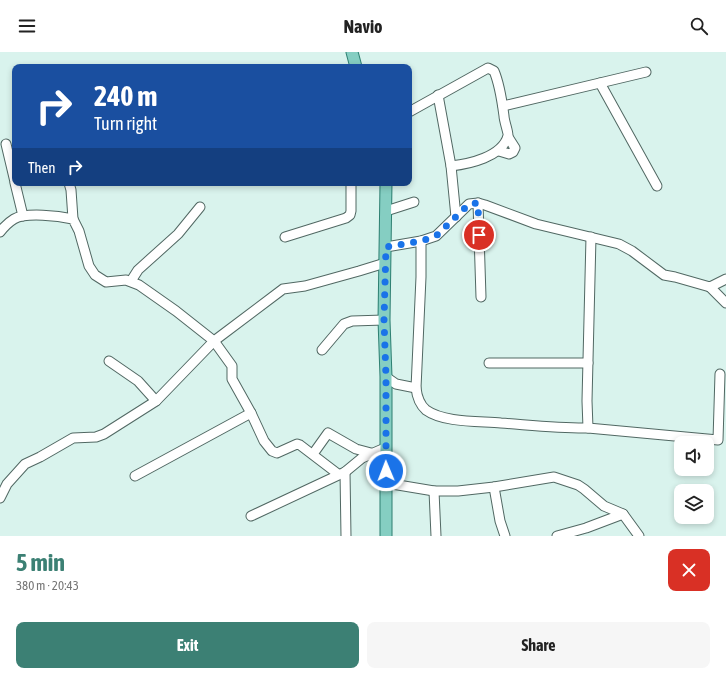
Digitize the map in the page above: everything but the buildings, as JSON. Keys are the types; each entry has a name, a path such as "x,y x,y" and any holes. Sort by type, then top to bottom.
{"main road":[{"path":"352,52 355,64"},
{"path":"386,186 384,320 386,377 386,536"}],"street":[{"path":"412,110 488,68 494,71 503,106 504,124 508,137 514,148 513,152 509,154 499,151 467,164 451,166"},
{"path":"503,106 646,72"},
{"path":"600,83 657,186"},
{"path":"438,95 451,166 456,217"},
{"path":"5,149 12,172"},
{"path":"16,186 23,216"},
{"path":"70,186 73,219 79,231 90,266 95,275 106,282 131,281 149,291 214,341 232,366 232,379 251,413 264,441 274,453 297,444 341,473"},
{"path":"285,237 346,218 350,215 351,186"},
{"path":"386,211 414,202"},
{"path":"478,203 481,297"},
{"path":"386,247 421,241 436,236 469,204 478,203 536,224 619,244 632,251 664,275 710,288 726,303"},
{"path":"131,281 138,270 178,234 200,207"},
{"path":"0,232 14,219 23,216 58,216 73,219"},
{"path":"588,428 591,237"},
{"path":"421,241 416,388 421,406 430,412 444,418 551,428 588,428 722,439 720,374"},
{"path":"0,498 6,484 25,464 73,438 96,437 104,434 156,401 214,341 283,289 305,286 385,263"},
{"path":"710,288 726,279"},
{"path":"322,350 344,324 352,321 384,320"},
{"path":"109,360 138,382 156,401"},
{"path":"489,363 588,363"},
{"path":"386,377 396,384 416,388"},
{"path":"135,476 251,413"},
{"path":"313,454 328,433 356,449 371,453"},
{"path":"250,516 341,473 371,453 385,448"},
{"path":"341,473 346,536"},
{"path":"386,483 434,491 458,491 494,487 554,477 569,481 584,489 604,506 623,514 640,536"},
{"path":"494,487 500,521 505,536"},
{"path":"434,491 436,536"},
{"path":"557,536 586,528 623,514"}],"route":[{"path":"386,471 386,377 384,320 386,247 421,241 436,236 469,204 478,203 479,235"}]}
